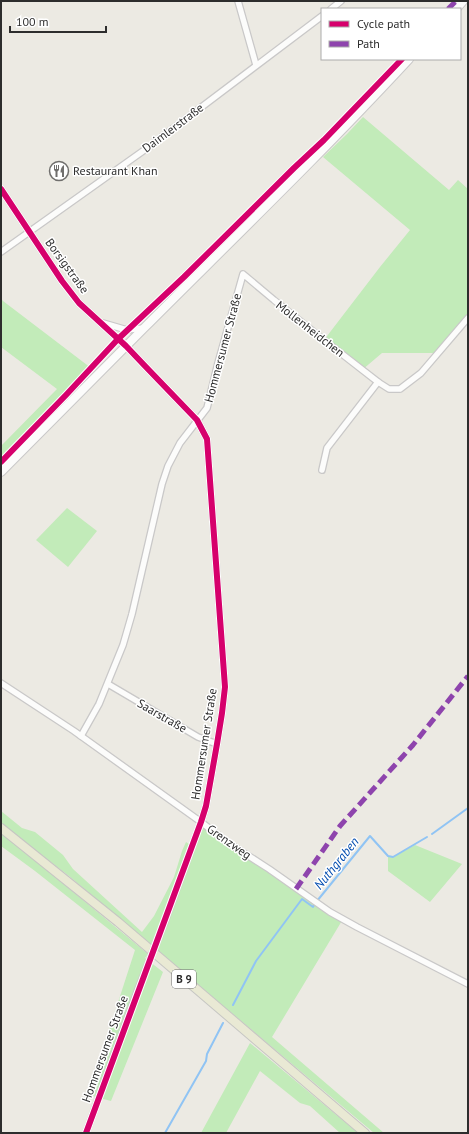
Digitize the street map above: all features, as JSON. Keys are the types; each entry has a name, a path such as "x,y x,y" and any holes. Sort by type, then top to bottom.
{"main road":[{"path":"1,472 271,203 365,107 408,60"},
{"name":"B 9","path":"1,828 118,922 365,1133"}],"street":[{"path":"238,1 256,65"},
{"path":"332,8 341,1"},
{"name":"Daimlerstraße","path":"1,252 150,146 321,17"},
{"name":"Borsigstraße","path":"1,189 62,282 79,302 126,346"},
{"name":"Mollenheidchen","path":"243,274 378,382 389,389 400,389 421,373 468,318"},
{"name":"Hommersumer Straße","path":"81,736 100,704 124,645 162,484 168,466 180,443 207,408 243,274"},
{"name":"Borsigstraße","path":"101,322 127,330 144,328"},
{"name":"Hommersumer Straße","path":"86,1133 206,806 225,687 207,439 197,420 126,346"},
{"path":"322,470 327,448 378,382"},
{"name":"Grenzweg","path":"1,683 81,736 227,842 269,869 330,912 468,984"},
{"name":"Saarstraße","path":"108,684 198,737 217,744"}],"green space":[{"path":"363,117 449,190 458,180 468,189 468,318 438,353 382,353 362,370 324,340 410,230 323,157"},
{"path":"1,298 91,368 1,462 1,446 57,389 1,347"},
{"path":"67,508 97,531 68,567 36,540"},
{"path":"1,811 22,828 35,832 63,855 73,869 142,932 154,916 174,877 186,842 192,846 201,822 343,919 272,1037 384,1133 374,1133 69,876 1,824"},
{"path":"1,832 148,954 145,958 163,972 111,1101 88,1095 135,950 1,846"},
{"path":"415,845 462,864 430,902 388,871 388,856 393,857"},
{"path":"250,1043 358,1133 340,1133 310,1106 300,1103 260,1071 226,1133 201,1133"}],"waterway":[{"name":"Nuthgraben","path":"432,834 468,808"},
{"name":"Nuthgraben","path":"317,901 370,836 388,856 393,857 427,837"},
{"name":"Nuthgraben","path":"233,1005 256,961 302,899 313,907 314,905"},
{"name":"Nuthgraben","path":"165,1133 206,1061 207,1054 223,1023"}],"marked path":[{"path":"449,8 456,1"},
{"path":"296,889 340,826 413,745 468,676"}],"cycle path":[{"path":"1,462 118,339 184,277 324,140 401,60"},
{"path":"1,189 62,281 79,303 126,346 197,420 207,439 225,687 217,744 206,806 201,822 86,1133"}],"place":[{"name":"Restaurant Khan","path":"59,171"}]}
